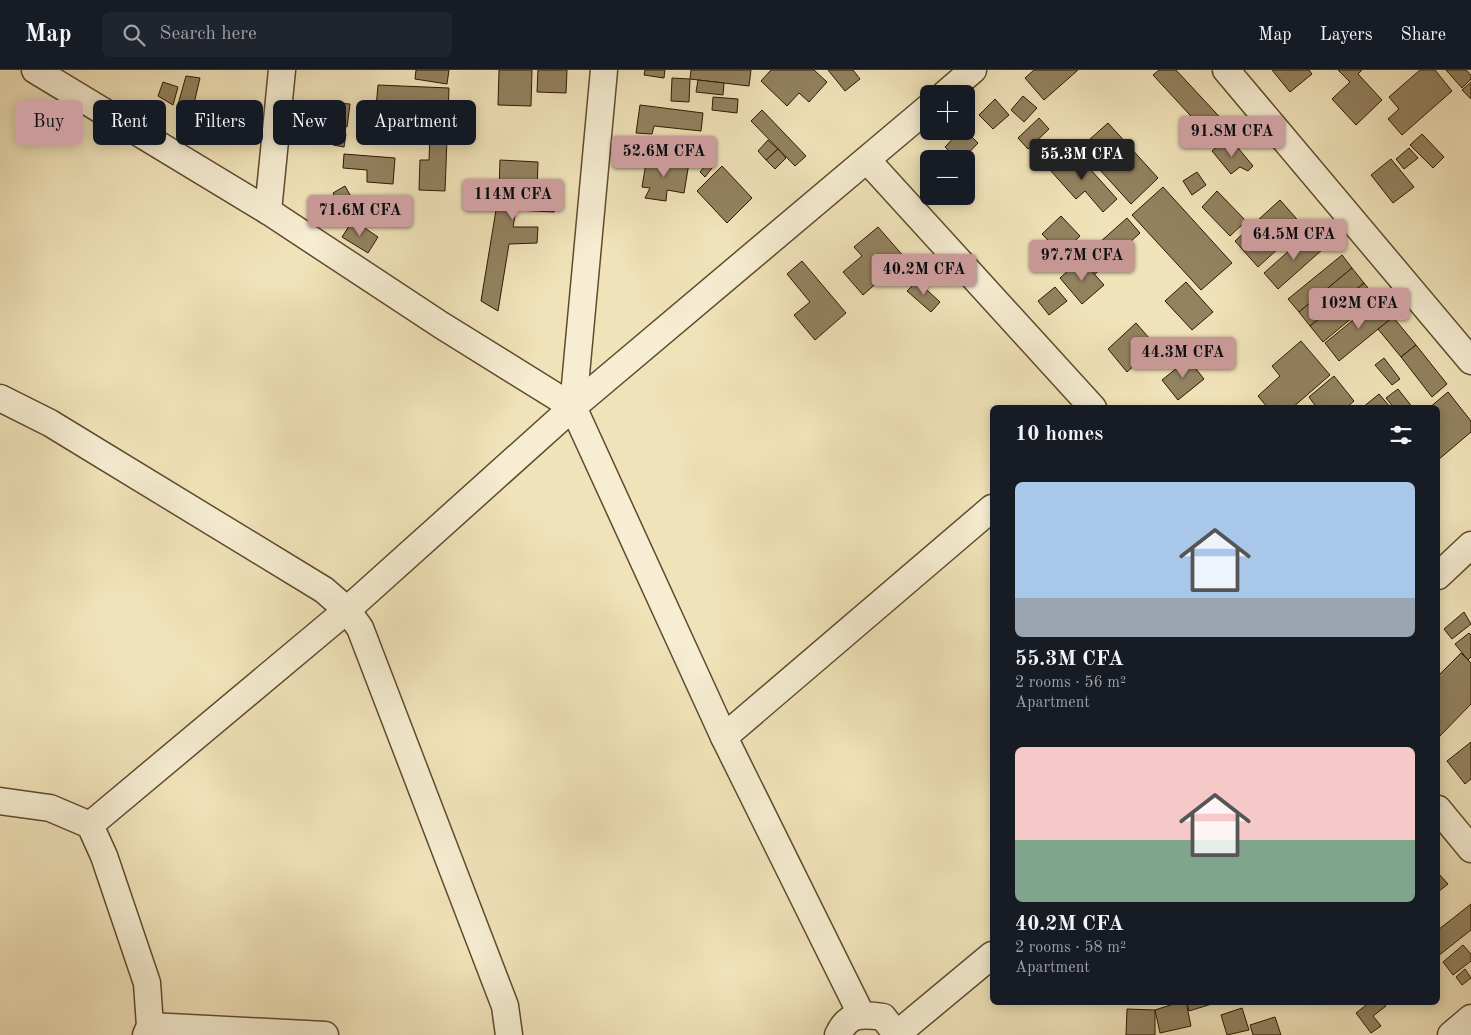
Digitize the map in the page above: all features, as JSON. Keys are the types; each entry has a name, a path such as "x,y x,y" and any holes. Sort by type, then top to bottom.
{"street":[{"path":"35,70 268,211 442,325 573,407"},
{"path":"268,211 282,70"},
{"path":"604,70 573,407 724,738 861,1014"},
{"path":"956,85 973,70"},
{"path":"1226,70 1471,361"},
{"path":"90,825 348,610 573,407 920,115"},
{"path":"867,160 1090,405"},
{"path":"0,398 58,428 324,590 348,610 360,628 505,1006 509,1035"},
{"path":"724,738 990,510"},
{"path":"1440,574 1471,545"},
{"path":"0,801 50,808 90,825 104,856 147,983 148,1030 325,1035"},
{"path":"1440,811 1471,848"},
{"path":"838,1035 847,1021 861,1014 883,1017 897,1035 990,957"},
{"path":"1452,1035 1471,1018"}],"building":[{"path":"416,70 449,70 447,84 415,79"},
{"path":"499,70 532,70 531,106 498,105"},
{"path":"538,70 567,70 566,93 537,92"},
{"path":"645,70 665,70 664,78 644,75"},
{"path":"691,70 751,70 749,86 690,79"},
{"path":"771,70 814,70 827,82 809,102 799,93 787,106 761,81"},
{"path":"828,70 853,70 860,79 845,91"},
{"path":"1034,70 1078,70 1044,100 1025,78"},
{"path":"1159,70 1176,70 1228,126 1213,140 1153,75"},
{"path":"1272,70 1309,70 1312,74 1290,92"},
{"path":"1338,70 1362,70 1358,74 1382,100 1356,125 1332,99 1350,82"},
{"path":"1420,70 1435,70 1452,91 1402,135 1388,119 1399,109 1389,97"},
{"path":"1446,70 1466,70 1471,75 1471,79 1462,88"},
{"path":"186,76 200,78 195,100 179,100"},
{"path":"672,78 690,79 689,102 671,101"},
{"path":"698,80 724,83 723,95 696,92"},
{"path":"163,82 178,87 173,105 158,96"},
{"path":"1471,82 1471,99 1462,90"},
{"path":"378,85 449,88 449,100 377,100"},
{"path":"1023,96 1037,108 1024,122 1011,110"},
{"path":"713,97 738,99 737,113 712,110"},
{"path":"995,99 1009,115 993,129 979,115"},
{"path":"346,104 350,104 346,127"},
{"path":"640,105 703,113 701,131 654,126 652,134 636,133"},
{"path":"762,110 806,156 795,166 751,121"},
{"path":"1039,118 1049,129 1028,149 1018,138"},
{"path":"1108,123 1158,178 1131,204 1080,148"},
{"path":"1422,134 1444,157 1433,168 1410,145"},
{"path":"768,140 778,149 766,160 758,151"},
{"path":"952,140 975,140 978,143 971,150 948,150 945,147"},
{"path":"1224,141 1229,147 1234,143 1253,166 1248,171 1240,167 1231,174 1212,151"},
{"path":"430,145 447,145 445,191 419,190 420,160 429,160"},
{"path":"1409,148 1418,158 1404,169 1396,159"},
{"path":"778,149 786,158 775,169 766,160"},
{"path":"1073,150 1117,199 1103,212 1085,191 1076,199 1050,170"},
{"path":"344,154 395,158 393,184 367,182 367,170 343,168"},
{"path":"647,157 689,163 684,193 667,190 666,201 645,198 650,188 642,187"},
{"path":"711,158 715,164 705,177 700,172"},
{"path":"1391,159 1414,187 1393,203 1371,175"},
{"path":"500,160 538,162 537,192 558,195 554,212 516,210 513,227 538,227 537,243 509,244 498,311 481,301 499,192"},
{"path":"722,166 752,198 727,223 697,191"},
{"path":"1197,172 1206,185 1192,195 1183,181"},
{"path":"345,186 359,211 347,218 333,193"},
{"path":"1163,187 1232,263 1201,290 1132,215"},
{"path":"1217,191 1246,221 1230,236 1202,207"},
{"path":"1280,200 1303,226 1258,267 1235,241"},
{"path":"1061,216 1080,236 1061,254 1042,234"},
{"path":"1127,218 1140,233 1094,275 1081,259"},
{"path":"353,220 378,237 368,253 342,237"},
{"path":"878,227 905,258 863,295 843,272 862,256 854,247"},
{"path":"1309,233 1323,249 1278,289 1264,273"},
{"path":"1342,255 1352,268 1299,312 1288,299"},
{"path":"1081,259 1104,285 1082,304 1060,278"},
{"path":"802,261 846,313 815,340 794,315 810,302 787,274"},
{"path":"1352,268 1364,283 1310,326 1299,312"},
{"path":"917,281 940,302 931,312 907,291"},
{"path":"1186,282 1213,312 1192,330 1165,301"},
{"path":"1364,283 1376,298 1323,342 1310,326"},
{"path":"1055,287 1067,301 1049,315 1038,301"},
{"path":"1379,299 1393,317 1339,361 1325,343"},
{"path":"1393,317 1416,345 1401,357 1378,329"},
{"path":"1136,323 1156,346 1127,372 1108,349"},
{"path":"1301,341 1330,375 1295,405 1266,405 1258,396 1280,376 1272,366"},
{"path":"1416,345 1447,384 1432,397 1401,357"},
{"path":"1384,358 1400,379 1392,385 1375,365"},
{"path":"1188,359 1204,379 1178,400 1162,380"},
{"path":"1334,376 1354,401 1349,405 1315,405 1309,397"},
{"path":"1398,389 1411,405 1392,405 1386,398"},
{"path":"1448,392 1471,421 1471,432 1440,458 1440,405 1433,405"},
{"path":"1379,394 1388,405 1366,405"},
{"path":"1464,612 1471,624 1452,639 1444,629"},
{"path":"1469,633 1471,635 1471,657 1468,660 1455,644"},
{"path":"1461,653 1471,663 1471,704 1440,736 1440,674"},
{"path":"1471,742 1471,779 1465,784 1447,761"},
{"path":"1440,875 1448,884 1440,890"},
{"path":"1471,904 1471,930 1440,954 1440,928"},
{"path":"1463,945 1471,954 1471,961 1453,975 1443,962"},
{"path":"1465,969 1471,978 1462,985 1456,977"},
{"path":"1171,1005 1187,1005 1191,1026 1160,1033 1155,1010"},
{"path":"1188,1005 1208,1005 1189,1011"},
{"path":"1366,1005 1386,1006 1373,1016 1381,1026 1371,1033 1356,1013"},
{"path":"1242,1008 1249,1030 1227,1035 1221,1015"},
{"path":"1127,1009 1155,1010 1155,1035 1126,1035"},
{"path":"1275,1017 1281,1035 1253,1035 1250,1025"}]}
